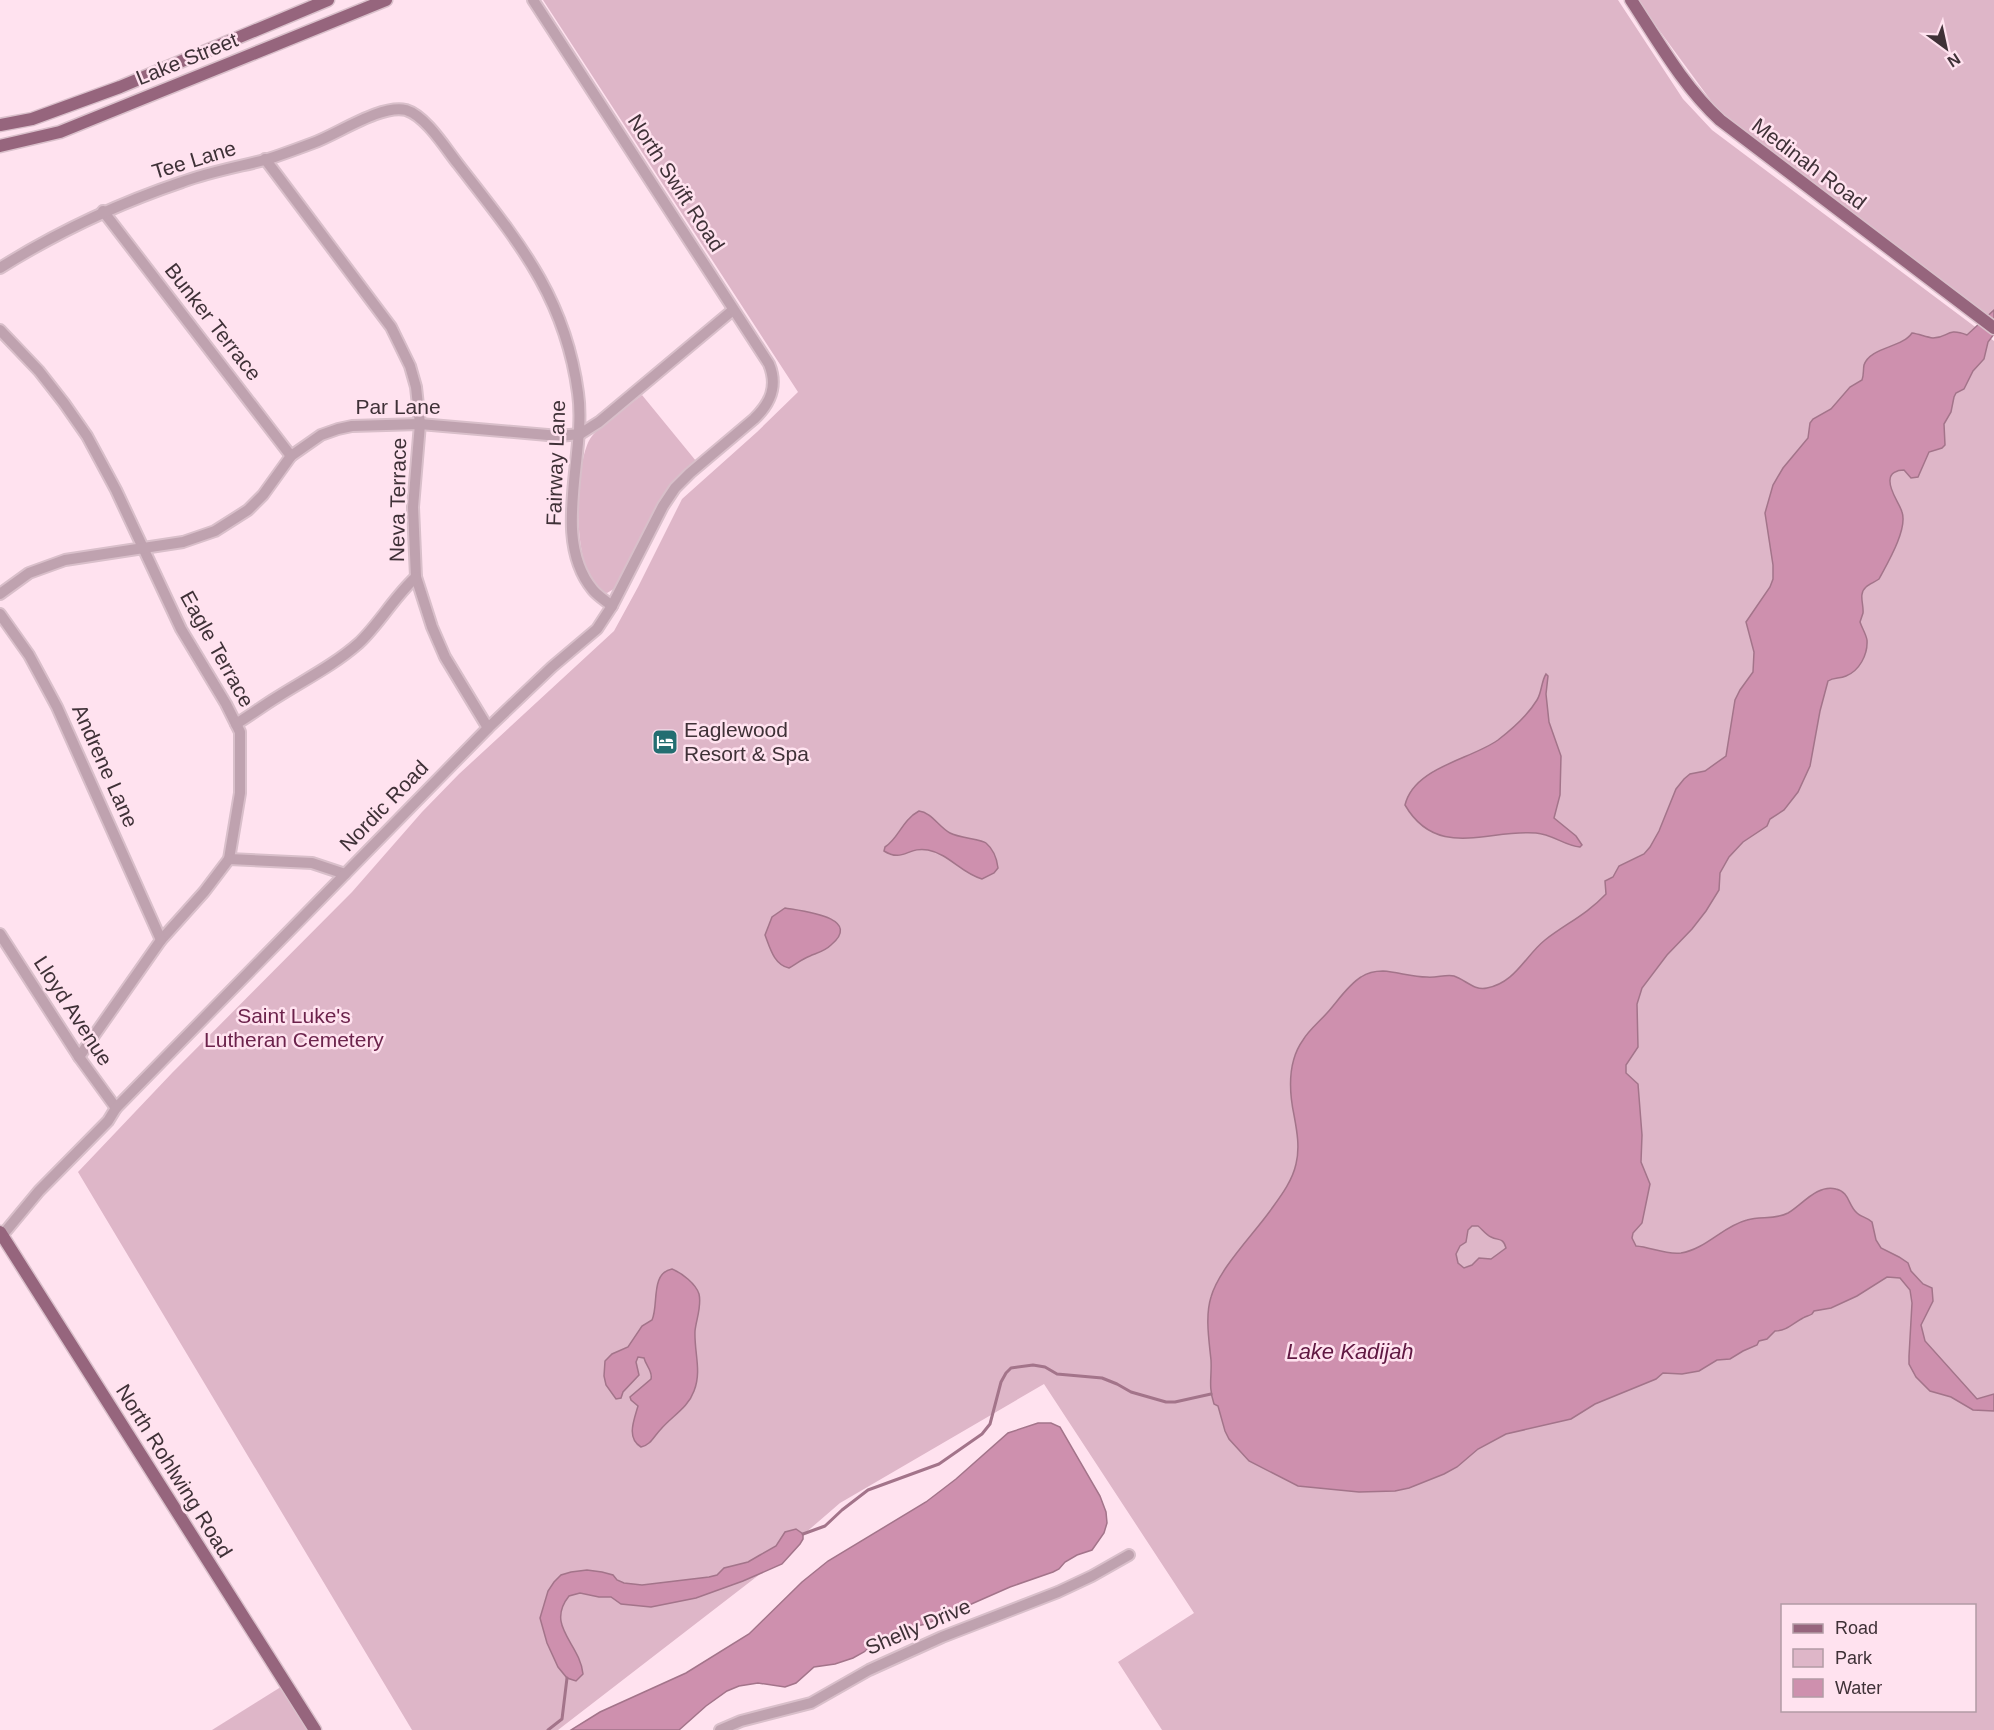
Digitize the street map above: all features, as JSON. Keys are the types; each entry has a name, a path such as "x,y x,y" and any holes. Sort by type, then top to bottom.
{"main road":[{"name":"Lake Street","path":"0,125 32,119 120,87 328,0"},
{"name":"Lake Street","path":"0,146 60,132 386,0"},
{"name":"Medinah Road","path":"1631,0 1678,71 1717,117 1994,328"},
{"name":"North Rohlwing Road","path":"1,1235 315,1730"}],"street":[{"name":"North Swift Road","path":"533,0 769,364 774,378 772,392"},
{"name":"Tee Lane","path":"0,268 28,250 103,211 183,182 265,159 334,135 377,112 407,111"},
{"name":"Fairway Lane","path":"407,111 429,127 520,244 543,283 562,326 573,361 580,407 580,434 570,513 574,547 585,578 592,589 612,606"},
{"name":"Neva Terrace","path":"265,159 391,327 410,366 416,387 420,424 413,507 416,577 432,627 445,657 488,728"},
{"name":"Bunker Terrace","path":"103,211 291,456"},
{"path":"580,434 599,422 733,310"},
{"name":"Eagle Terrace","path":"0,330 39,371 87,436 107,472 181,629 240,732 241,770 237,816 229,859 204,892 161,940 79,1057"},
{"name":"Nordic Road","path":"1,1235 39,1191 108,1121 116,1108 488,728 597,629 612,606 659,514 675,488 764,410 772,392"},
{"name":"Par Lane","path":"0,594 29,573 47,565 72,558 198,538 234,521 263,495 291,456 321,435 338,429 359,425 420,424 559,436 580,434"},
{"path":"236,724 314,676 360,642 400,592 416,577"},
{"name":"Andrene Lane","path":"0,614 29,655 57,707 161,940"},
{"path":"229,859 312,863 345,874"},
{"name":"Lloyd Avenue","path":"0,934 79,1057 116,1108"},
{"name":"Shelly Drive","path":"720,1730 810,1703 868,1670 969,1626 1058,1592 1129,1555"}],"green space":[{"name":"Saint Luke's Lutheran Cemetery","path":"543,0 1618,0 1683,99 1712,130 1994,341 1994,1730 1162,1730 1118,1662 1194,1613 1044,1384 840,1503 796,1541 781,1558 558,1730 412,1730 78,1172 172,1073 352,892 422,812 459,774 614,631 682,499 798,392"},
{"path":"1637,0 1994,0 1994,327 1717,109"},
{"path":"642,395 696,461 673,483 617,587 607,593 595,585 586,569 581,548 579,497 581,473 590,439 607,422"},
{"path":"284,1685 313,1730 212,1730"}],"water":[{"name":"Lake Kadijah","path":"1994,310 1994,334 1988,342 1984,359 1973,371 1964,389 1956,393 1954,397 1951,412 1944,424 1945,445 1929,452 1918,477 1911,478 1904,470 1891,475 1891,488 1902,512 1902,528 1896,546 1879,579 1867,586 1862,593 1863,613 1860,622 1867,640 1864,657 1851,674 1828,681 1810,766 1798,792 1784,810 1770,819 1767,826 1743,842 1729,857 1720,873 1719,890 1706,911 1667,955 1642,988 1637,1004 1638,1047 1626,1065 1626,1073 1638,1084 1642,1135 1641,1162 1650,1184 1642,1223 1633,1233 1632,1238 1636,1246 1669,1253 1690,1251 1738,1223 1783,1215 1816,1192 1829,1188 1836,1189 1846,1195 1858,1214 1872,1222 1876,1240 1881,1248 1908,1263 1911,1271 1923,1284 1932,1288 1933,1301 1921,1325 1925,1341 1977,1399 1994,1394 1994,1411 1973,1410 1951,1397 1930,1391 1916,1377 1909,1364 1912,1303 1910,1290 1900,1278 1887,1277 1857,1296 1831,1308 1814,1311 1786,1328 1775,1331 1767,1339 1759,1341 1757,1345 1730,1359 1717,1360 1699,1371 1682,1374 1663,1373 1656,1379 1595,1404 1571,1419 1506,1434 1478,1449 1457,1467 1409,1488 1395,1491 1359,1492 1298,1486 1249,1461 1229,1439 1218,1406 1214,1404 1212,1397 1208,1312 1211,1297 1221,1275 1278,1200 1294,1171 1298,1146 1291,1096 1291,1076 1298,1048 1303,1040 1352,984 1371,972 1383,971 1430,977 1451,976 1482,989 1505,981 1538,946 1606,894 1605,881 1613,877 1619,866 1644,854 1659,831 1676,789 1684,779 1690,774 1705,771 1726,756 1735,700 1753,672 1754,652 1746,622 1773,579 1765,513 1773,485 1783,468 1808,438 1810,423 1831,409 1850,387 1862,380 1867,359 1879,351 1901,342 1912,333 1933,338 1951,332 1967,335","holes":["1472,1226 1478,1226 1489,1236 1502,1241 1506,1248 1491,1259 1479,1258 1472,1265 1464,1268 1458,1263 1456,1254 1460,1246 1466,1242 1468,1230"]},
{"path":"1546,674 1548,676 1546,694 1549,722 1561,756 1560,795 1554,818 1576,836 1582,845 1580,847 1569,845 1548,835 1536,833 1448,837 1432,832 1418,822 1405,805 1410,792 1431,773 1486,747 1508,732 1537,700"},
{"path":"919,811 927,814 950,833 986,843 994,854 998,868 994,873 982,879 942,855 928,850 915,850 901,855 884,851 908,819"},
{"path":"785,908 826,917 840,928 839,935 824,950 789,968 784,966 773,955 765,935 772,917"},
{"path":"672,1269 688,1279 699,1294 695,1331 698,1369 696,1384 684,1407 650,1442 641,1447 636,1443 632,1434 638,1406 630,1397 651,1379 650,1371 644,1358 638,1357 636,1362 639,1375 623,1392 621,1398 616,1399 606,1385 605,1361 612,1354 628,1347 642,1326 652,1320 658,1283 665,1272"},
{"path":"1038,1423 1051,1423 1060,1427 1100,1496 1107,1523 1104,1533 1092,1550 1077,1555 1053,1572 1010,1587 926,1624 898,1630 878,1640 853,1658 814,1667 796,1683 785,1687 758,1683 739,1686 727,1691 679,1730 571,1730 600,1712 686,1673 749,1634 802,1582 828,1561 926,1502 1008,1433"},
{"path":"796,1529 803,1534 803,1539 782,1564 696,1598 651,1607 621,1604 611,1597 580,1593 569,1596 563,1607 562,1626 581,1663 583,1674 576,1681 567,1678 558,1667 547,1643 540,1618 548,1591 561,1575 587,1570 613,1575 624,1583 642,1585 709,1577 717,1575 724,1568 748,1562 776,1546 785,1532"}],"waterway":[{"path":"803,1534 825,1526 868,1490 939,1464 982,1434 990,1424 1001,1382 1011,1368 1033,1365 1045,1367 1057,1374 1102,1378 1131,1392 1166,1402 1211,1394"},
{"path":"548,1730 562,1719 567,1678"}],"place":[{"name":"Eaglewood Resort & Spa","path":"665,742"}]}
